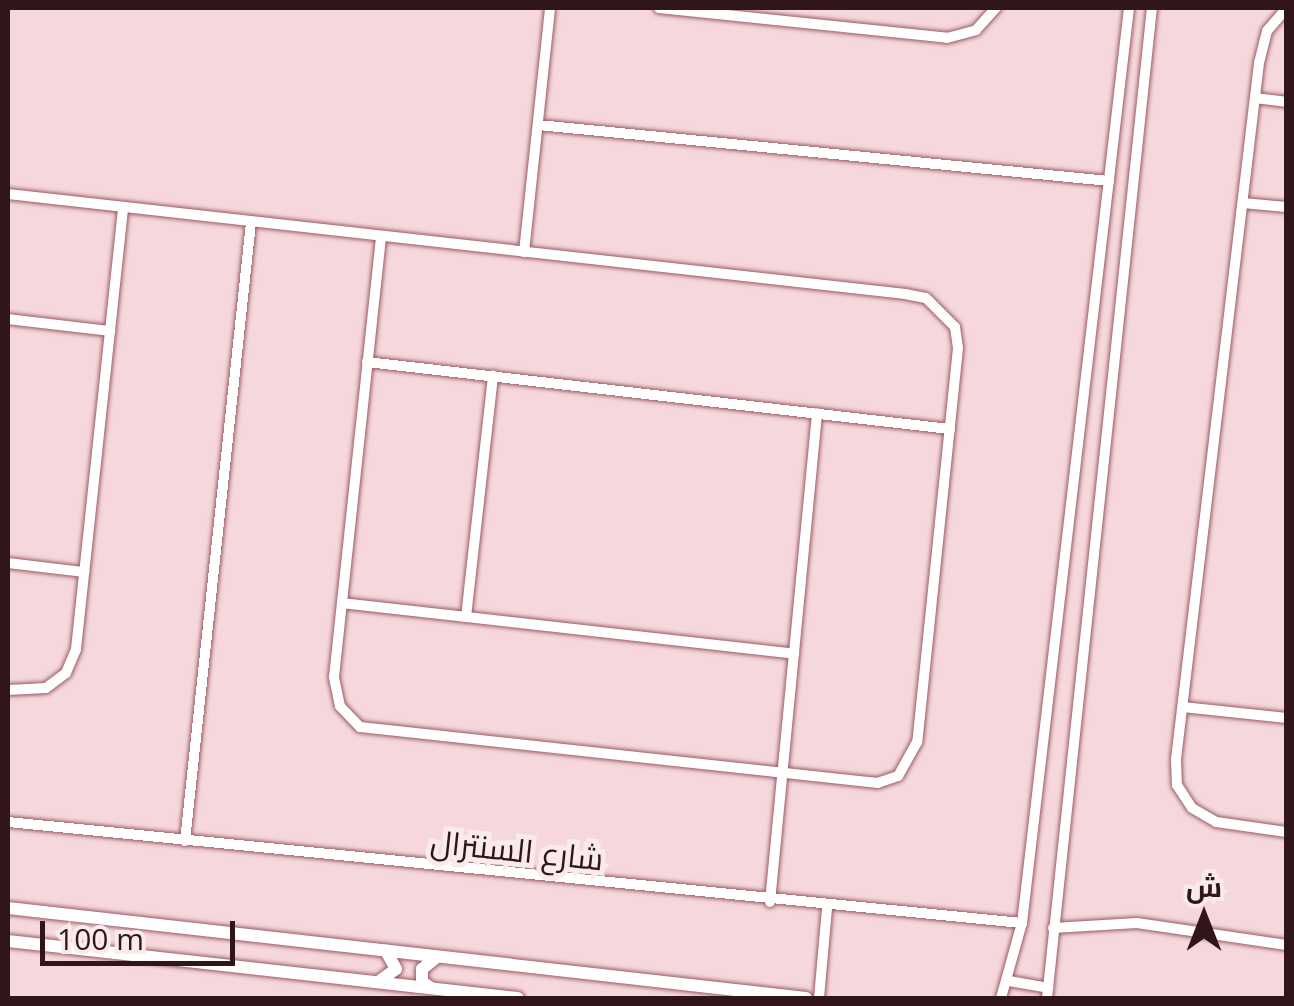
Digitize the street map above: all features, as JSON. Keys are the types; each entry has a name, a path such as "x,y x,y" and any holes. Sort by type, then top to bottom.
{"street":[{"path":"524,252 550,8"},
{"path":"659,8 947,38 976,30 996,8"},
{"path":"1001,998 1009,981 1022,924 1129,8"},
{"path":"1009,981 1047,993 1152,8"},
{"path":"1286,9 1267,31 1255,98 1182,707 1177,785 1192,808 1216,822 1286,832"},
{"path":"1255,98 1286,102"},
{"path":"538,126 1110,181"},
{"path":"8,194 251,222 381,236 524,252 926,298 955,327 950,428 912,762 878,783 360,727 340,706 334,677 381,236"},
{"path":"1243,202 1286,208"},
{"path":"8,690 46,688 66,672 76,650 123,207"},
{"path":"185,840 251,222"},
{"path":"8,319 110,331"},
{"path":"367,362 950,428"},
{"path":"466,617 493,376"},
{"path":"770,902 817,413"},
{"path":"8,564 84,572"},
{"path":"342,603 794,654"},
{"path":"1182,707 1286,718"},
{"name":"شارع السنترال","path":"8,822 827,908 1022,924"},
{"path":"8,908 806,998"},
{"path":"819,998 827,908"},
{"path":"1053,928 1136,922 1286,945"},
{"path":"8,941 518,998"},
{"path":"376,983 388,981 396,969 386,950"},
{"path":"437,990 422,982 422,969 444,958"}]}
